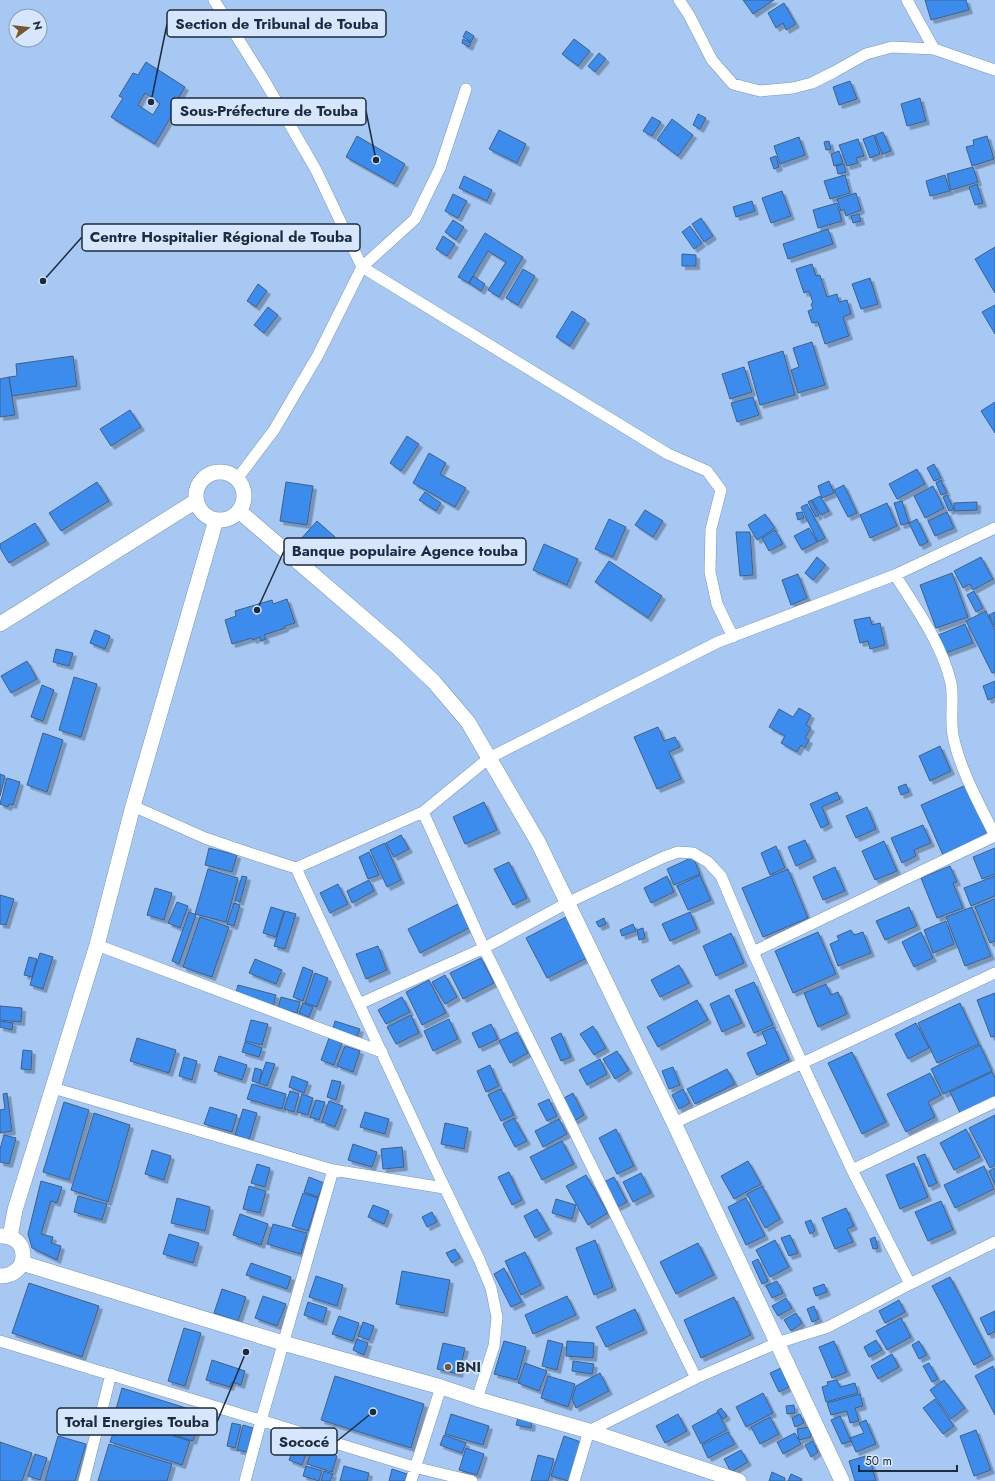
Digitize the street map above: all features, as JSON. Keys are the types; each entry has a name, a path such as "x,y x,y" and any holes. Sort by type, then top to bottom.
{"street":[{"path":"214,0 267,85 316,170 362,267 668,454 707,471 721,490 711,529 710,572 717,604 732,637"},
{"path":"679,0 689,15 712,60 734,84 760,91 793,88 812,83 866,54 892,47 934,49 995,70"},
{"path":"907,0 934,49"},
{"path":"237,479 274,430 318,355 362,267 415,220 440,168 466,89"},
{"path":"221,472 230,474 237,479 242,486 244,494 243,503 239,511 234,516 226,520 216,520 203,514 196,501 196,492 205,477 213,473 221,472"},
{"path":"0,624 196,501"},
{"path":"239,511 396,646 434,682 468,722 538,842 674,1123 842,1481"},
{"path":"0,1276 13,1274 22,1263 23,1255 21,1247 17,1241 5,1236 15,1210 97,945 133,806 216,520"},
{"path":"133,806 206,838 296,868 423,812 489,758 718,642 895,574 995,528"},
{"path":"752,952 995,836 960,761 953,734 951,684 941,654 921,616 895,574"},
{"path":"423,812 484,948 696,1378"},
{"path":"359,1004 484,948 567,903 664,857 678,852 693,854 708,862 721,876 752,952 802,1063 852,1170 910,1284"},
{"path":"296,868 444,1188 479,1259 491,1288 497,1317 494,1346 477,1399"},
{"path":"97,945 382,1052"},
{"path":"674,1123 995,972"},
{"path":"53,1088 333,1170 444,1188"},
{"path":"852,1170 995,1102"},
{"path":"245,1481 333,1170"},
{"path":"574,1481 589,1431 696,1378 777,1343 828,1327 995,1242"},
{"path":"22,1263 283,1343 441,1387 477,1399 589,1431 739,1481"},
{"path":"0,1341 414,1467 472,1481"},
{"path":"84,1481 111,1374"},
{"path":"410,1481 441,1387"}],"building":[{"path":"743,0 774,0 753,14"},
{"path":"925,0 966,0 969,10 931,20"},
{"path":"784,3 796,24 786,30 783,23 776,28 768,13"},
{"path":"466,31 474,36 471,42 463,37"},
{"path":"463,39 471,43 469,47 462,43"},
{"path":"574,39 590,51 578,66 562,54"},
{"path":"599,53 606,59 595,72 588,66"},
{"path":"146,62 185,87 176,102 179,103 155,144 111,117 123,98 119,96 133,73 138,75","holes":["145,93 160,103 153,115 138,105"]},
{"path":"850,81 857,99 839,105 833,87"},
{"path":"920,98 926,121 907,126 901,104"},
{"path":"698,114 706,118 700,129 693,125"},
{"path":"652,117 661,122 652,136 643,131"},
{"path":"672,119 693,135 678,156 657,140"},
{"path":"499,130 526,144 517,163 489,149"},
{"path":"883,132 891,151 882,154 875,135"},
{"path":"874,135 880,154 870,158 863,139"},
{"path":"357,136 405,164 394,184 346,157"},
{"path":"987,136 994,159 972,166 966,147 974,145 973,140"},
{"path":"799,137 805,155 780,164 774,146"},
{"path":"858,139 864,156 856,158 858,163 847,166 839,145"},
{"path":"829,141 831,149 826,150 824,142"},
{"path":"839,151 843,163 834,166 831,154"},
{"path":"776,156 779,167 774,169 770,158"},
{"path":"844,164 846,172 838,174 836,166"},
{"path":"973,167 978,182 951,190 947,174"},
{"path":"845,175 850,193 830,199 824,181"},
{"path":"945,175 950,191 930,196 926,181"},
{"path":"464,176 492,190 487,201 459,188"},
{"path":"977,184 983,203 975,205 969,187"},
{"path":"782,191 791,216 771,223 762,198"},
{"path":"856,193 861,210 846,216 844,209 841,211 837,199"},
{"path":"453,194 467,201 458,218 445,211"},
{"path":"752,201 755,211 736,217 733,207"},
{"path":"837,203 842,221 818,228 813,210"},
{"path":"859,214 861,221 853,223 851,216"},
{"path":"701,218 713,236 704,242 692,224"},
{"path":"453,220 464,227 456,240 445,232"},
{"path":"690,226 702,243 694,249 682,232"},
{"path":"828,229 833,244 788,259 783,244"},
{"path":"485,233 523,257 499,297 488,290 506,262 488,251 469,283 458,277"},
{"path":"443,236 455,244 447,256 436,249"},
{"path":"995,247 995,293 975,259"},
{"path":"682,254 696,255 696,266 682,266"},
{"path":"812,264 816,276 820,275 827,297 837,294 839,302 847,300 851,314 843,317 849,336 825,344 818,322 812,323 808,311 813,309 811,304 813,303 809,291 804,293 796,269"},
{"path":"523,269 535,276 518,305 506,298"},
{"path":"473,276 485,284 481,291 469,283"},
{"path":"870,278 878,304 861,309 852,284"},
{"path":"258,284 267,291 256,307 247,301"},
{"path":"995,305 995,334 982,312"},
{"path":"268,307 278,315 264,333 254,325"},
{"path":"572,311 586,320 570,346 556,337"},
{"path":"812,342 825,385 798,393 791,370 799,367 793,348"},
{"path":"783,351 795,395 760,405 748,362"},
{"path":"73,356 77,386 12,396 9,377 17,376 16,364"},
{"path":"744,367 752,392 730,399 722,374"},
{"path":"9,377 15,415 0,417 0,379"},
{"path":"753,397 759,415 737,422 731,403"},
{"path":"995,402 995,433 981,411"},
{"path":"130,410 141,427 111,446 100,429"},
{"path":"407,436 419,444 401,471 390,463"},
{"path":"429,453 446,463 440,474 466,488 455,507 413,483"},
{"path":"934,464 941,478 934,481 927,468"},
{"path":"917,469 925,484 897,499 889,484"},
{"path":"941,480 947,493 941,495 936,483"},
{"path":"829,481 834,493 822,498 818,486"},
{"path":"97,482 109,501 61,531 49,513"},
{"path":"286,482 313,486 307,525 280,521"},
{"path":"844,485 857,513 848,517 834,490"},
{"path":"933,486 944,508 925,518 914,496"},
{"path":"425,492 441,503 436,511 419,500"},
{"path":"947,495 954,509 949,511 943,497"},
{"path":"820,496 829,511 821,515 812,500"},
{"path":"811,500 819,515 816,517 808,502"},
{"path":"902,501 909,523 901,525 894,503"},
{"path":"977,502 977,510 954,511 954,503"},
{"path":"887,503 897,526 870,538 860,515"},
{"path":"807,504 825,538 818,542 801,507"},
{"path":"645,510 663,521 653,537 635,525"},
{"path":"802,512 804,518 798,520 796,513"},
{"path":"947,512 954,528 935,536 928,521"},
{"path":"765,514 775,528 757,540 748,525"},
{"path":"609,519 626,527 613,557 595,549"},
{"path":"917,519 928,542 920,546 909,523"},
{"path":"317,521 335,537 318,556 300,540"},
{"path":"35,523 46,541 9,563 0,548 0,544"},
{"path":"809,528 817,542 802,550 794,536"},
{"path":"775,530 783,544 769,551 762,538"},
{"path":"736,532 750,532 753,575 740,576"},
{"path":"544,544 578,559 567,585 533,570"},
{"path":"817,557 826,565 813,580 805,573"},
{"path":"981,557 993,579 973,590 970,584 963,588 954,571"},
{"path":"609,561 662,596 648,618 595,582"},
{"path":"952,573 968,617 936,628 920,585"},
{"path":"798,574 807,598 791,605 782,580"},
{"path":"974,591 983,608 976,612 967,595"},
{"path":"287,599 295,623 264,635 266,639 261,641 260,637 253,640 252,638 232,644 225,620 236,616 235,611 272,600 273,604"},
{"path":"986,611 995,630 995,672 992,673 966,621"},
{"path":"995,612 995,627 989,615"},
{"path":"870,617 872,625 880,623 885,645 870,649 868,641 860,643 854,620"},
{"path":"965,624 973,643 943,654 936,636"},
{"path":"95,630 110,636 105,649 90,643"},
{"path":"56,649 73,653 69,666 53,662"},
{"path":"27,661 37,679 11,693 1,676"},
{"path":"74,677 97,684 81,737 59,730"},
{"path":"995,681 995,697 988,700 983,686"},
{"path":"42,685 54,690 43,721 31,717"},
{"path":"799,708 811,715 806,725 811,728 805,738 809,740 805,748 801,745 797,752 781,743 785,736 769,727 779,709 793,717"},
{"path":"658,727 664,741 675,737 680,747 669,752 681,779 657,789 634,737"},
{"path":"43,733 63,740 47,792 27,785"},
{"path":"940,746 951,771 930,781 919,756"},
{"path":"0,774 5,776 0,796"},
{"path":"7,778 20,782 13,805 9,804 8,807 0,804"},
{"path":"906,784 909,792 901,795 898,787"},
{"path":"966,785 988,835 943,855 921,805"},
{"path":"837,792 840,799 822,807 829,824 821,828 810,804"},
{"path":"484,802 497,830 465,844 453,817"},
{"path":"867,807 876,829 856,838 846,816"},
{"path":"923,825 931,843 914,850 916,856 902,863 891,838"},
{"path":"401,835 409,849 394,857 386,843"},
{"path":"805,840 813,858 796,866 788,847"},
{"path":"884,841 897,871 875,880 862,851"},
{"path":"385,843 401,880 387,887 370,850"},
{"path":"776,846 785,868 770,875 761,853"},
{"path":"209,848 237,855 232,872 205,865"},
{"path":"995,848 995,874 982,879 973,857"},
{"path":"369,852 379,875 368,879 359,857"},
{"path":"693,857 700,874 674,885 667,869"},
{"path":"509,862 527,898 513,905 494,869"},
{"path":"950,866 957,882 953,883 963,908 937,918 921,878"},
{"path":"835,867 845,891 823,900 813,877"},
{"path":"208,869 238,878 226,922 195,914"},
{"path":"788,869 808,918 763,937 742,888"},
{"path":"700,875 711,900 688,910 677,886"},
{"path":"242,876 247,877 240,902 235,900"},
{"path":"667,876 674,892 651,903 644,888"},
{"path":"995,876 995,896 971,906 964,888"},
{"path":"369,880 374,891 352,903 347,891"},
{"path":"338,884 348,904 330,913 320,893"},
{"path":"155,888 172,893 164,920 147,915"},
{"path":"0,895 14,899 6,925 0,924"},
{"path":"995,899 995,941 990,943 975,907"},
{"path":"177,902 188,906 180,928 168,923"},
{"path":"234,903 240,905 234,926 227,924"},
{"path":"460,903 471,927 420,953 408,929"},
{"path":"271,907 284,911 276,937 263,933"},
{"path":"909,907 917,926 885,940 876,921"},
{"path":"972,907 991,956 965,966 946,917"},
{"path":"285,911 296,914 285,949 274,946"},
{"path":"189,912 196,915 179,964 172,961"},
{"path":"690,912 697,929 670,941 662,924"},
{"path":"200,917 229,927 212,977 183,967"},
{"path":"566,917 587,958 547,978 526,938"},
{"path":"604,918 606,924 599,927 596,922"},
{"path":"946,921 954,944 933,953 924,930"},
{"path":"633,924 636,931 622,936 620,930"},
{"path":"643,928 645,938 639,940 637,930"},
{"path":"851,930 854,935 863,932 871,953 838,966 830,944 839,940 837,936"},
{"path":"818,932 836,974 793,993 775,951"},
{"path":"921,932 933,958 914,967 902,942"},
{"path":"731,933 744,963 716,976 703,946"},
{"path":"378,946 387,970 366,979 356,954"},
{"path":"40,953 53,957 43,989 30,985"},
{"path":"29,957 37,959 32,977 24,975"},
{"path":"481,958 494,983 463,999 450,973"},
{"path":"255,959 282,970 276,984 249,973"},
{"path":"679,965 689,983 660,997 651,980"},
{"path":"303,967 313,971 303,1001 293,997"},
{"path":"315,973 328,978 317,1007 305,1003"},
{"path":"445,975 457,997 445,1004 432,982"},
{"path":"429,980 446,1013 422,1025 406,992"},
{"path":"754,982 773,1025 754,1033 735,990"},
{"path":"826,984 831,995 838,992 847,1014 818,1027 804,993"},
{"path":"238,985 276,995 273,1007 235,996"},
{"path":"995,993 995,1036 991,1037 977,1000"},
{"path":"729,995 742,1023 722,1032 710,1004"},
{"path":"281,997 300,1002 297,1013 278,1008"},
{"path":"402,997 410,1012 386,1024 378,1010"},
{"path":"697,1000 708,1020 658,1047 647,1027"},
{"path":"303,1003 313,1007 309,1017 299,1013"},
{"path":"960,1003 979,1044 937,1063 918,1023"},
{"path":"0,1006 22,1008 21,1022 0,1020"},
{"path":"411,1015 419,1033 396,1044 387,1027"},
{"path":"449,1019 458,1039 433,1051 424,1031"},
{"path":"251,1020 268,1024 262,1045 245,1041"},
{"path":"0,1021 13,1023 12,1030 0,1027"},
{"path":"335,1021 360,1029 356,1039 332,1032"},
{"path":"916,1023 929,1048 908,1059 895,1034"},
{"path":"491,1024 498,1039 479,1048 472,1033"},
{"path":"593,1026 606,1048 594,1055 580,1034"},
{"path":"774,1027 789,1060 757,1075 747,1053 767,1044 762,1032"},
{"path":"517,1032 528,1053 510,1063 499,1041"},
{"path":"561,1033 571,1057 561,1061 551,1038"},
{"path":"137,1038 176,1050 169,1073 130,1061"},
{"path":"329,1038 342,1043 334,1065 321,1060"},
{"path":"245,1042 262,1048 259,1057 242,1052"},
{"path":"980,1045 992,1071 943,1094 931,1069"},
{"path":"345,1046 360,1051 353,1072 337,1066"},
{"path":"23,1050 32,1051 31,1070 21,1069"},
{"path":"617,1051 629,1070 615,1079 603,1059"},
{"path":"852,1052 886,1122 862,1134 828,1063"},
{"path":"219,1056 247,1065 242,1080 214,1071"},
{"path":"184,1057 197,1061 192,1080 179,1076"},
{"path":"600,1059 607,1074 587,1085 579,1070"},
{"path":"266,1062 275,1064 267,1086 259,1083"},
{"path":"490,1065 499,1086 486,1092 477,1071"},
{"path":"673,1067 680,1085 669,1089 662,1071"},
{"path":"255,1068 262,1070 259,1083 252,1081"},
{"path":"727,1069 735,1084 695,1104 687,1089"},
{"path":"992,1072 995,1078 995,1097 960,1113 950,1092"},
{"path":"930,1073 941,1095 928,1102 935,1117 906,1132 887,1094"},
{"path":"292,1076 308,1082 304,1093 289,1087"},
{"path":"332,1080 341,1082 336,1100 327,1097"},
{"path":"252,1084 286,1094 282,1109 247,1099"},
{"path":"501,1089 514,1115 501,1121 488,1095"},
{"path":"683,1089 690,1103 679,1109 672,1095"},
{"path":"290,1091 299,1094 294,1112 284,1109"},
{"path":"7,1093 12,1131 0,1133 0,1110 5,1109 3,1094"},
{"path":"573,1093 584,1115 574,1121 562,1099"},
{"path":"302,1094 313,1098 308,1115 297,1112"},
{"path":"549,1099 557,1116 547,1121 538,1104"},
{"path":"316,1100 325,1102 319,1120 310,1117"},
{"path":"329,1101 343,1106 335,1127 322,1122"},
{"path":"64,1102 89,1110 69,1180 43,1172"},
{"path":"210,1107 237,1115 232,1132 204,1124"},
{"path":"243,1109 257,1113 249,1140 235,1135"},
{"path":"365,1112 389,1119 385,1134 360,1127"},
{"path":"94,1113 130,1125 108,1202 71,1190"},
{"path":"995,1115 995,1165 990,1168 969,1128"},
{"path":"514,1118 527,1141 515,1147 503,1124"},
{"path":"559,1119 567,1134 543,1147 535,1131"},
{"path":"445,1123 468,1128 464,1149 441,1144"},
{"path":"616,1129 634,1166 617,1174 599,1138"},
{"path":"966,1129 980,1157 954,1170 940,1143"},
{"path":"4,1135 16,1138 9,1164 0,1162 0,1149"},
{"path":"562,1141 574,1164 542,1180 530,1157"},
{"path":"353,1144 377,1152 372,1167 348,1160"},
{"path":"402,1147 404,1167 383,1169 381,1149"},
{"path":"152,1150 171,1156 164,1180 145,1174"},
{"path":"925,1154 937,1183 929,1187 917,1157"},
{"path":"748,1161 761,1184 734,1199 721,1176"},
{"path":"914,1163 928,1197 900,1209 886,1175"},
{"path":"257,1164 270,1168 265,1187 251,1183"},
{"path":"984,1166 994,1189 955,1208 944,1185"},
{"path":"995,1168 995,1185 989,1171"},
{"path":"509,1172 522,1200 512,1205 498,1177"},
{"path":"641,1173 651,1193 633,1202 623,1182"},
{"path":"586,1175 608,1213 588,1225 566,1186"},
{"path":"309,1177 324,1183 318,1197 304,1192"},
{"path":"614,1177 627,1202 615,1208 602,1183"},
{"path":"41,1181 62,1187 57,1203 51,1201 41,1234 53,1237 51,1243 61,1246 57,1260 32,1248 28,1234"},
{"path":"249,1186 266,1191 260,1213 243,1209"},
{"path":"762,1186 780,1219 765,1228 747,1194"},
{"path":"303,1193 318,1198 308,1231 292,1226"},
{"path":"78,1196 107,1204 102,1220 74,1212"},
{"path":"177,1198 210,1207 205,1231 171,1223"},
{"path":"746,1198 765,1236 746,1245 728,1207"},
{"path":"556,1199 576,1205 572,1219 552,1213"},
{"path":"941,1201 953,1230 928,1241 915,1212"},
{"path":"373,1205 389,1211 384,1224 368,1217"},
{"path":"846,1208 854,1226 847,1229 853,1242 835,1249 822,1218"},
{"path":"537,1209 549,1230 535,1238 524,1216"},
{"path":"432,1212 437,1222 427,1227 422,1217"},
{"path":"240,1214 268,1224 261,1245 233,1235"},
{"path":"811,1220 815,1231 810,1234 805,1222"},
{"path":"273,1224 307,1233 301,1254 267,1244"},
{"path":"169,1234 199,1243 193,1263 163,1254"},
{"path":"790,1235 798,1253 789,1256 781,1238"},
{"path":"875,1237 878,1248 873,1249 870,1239"},
{"path":"595,1240 613,1287 594,1295 576,1248"},
{"path":"775,1240 789,1267 770,1277 756,1250"},
{"path":"698,1243 714,1275 676,1294 660,1262"},
{"path":"455,1249 460,1258 452,1263 446,1253"},
{"path":"525,1252 541,1285 521,1295 505,1261"},
{"path":"758,1259 768,1281 762,1284 752,1262"},
{"path":"251,1263 291,1277 287,1289 246,1275"},
{"path":"504,1268 522,1302 511,1307 494,1274"},
{"path":"402,1271 450,1280 444,1313 396,1304"},
{"path":"316,1276 343,1285 337,1306 309,1297"},
{"path":"950,1277 991,1356 974,1365 932,1286"},
{"path":"777,1281 783,1293 772,1298 766,1286"},
{"path":"29,1283 99,1306 82,1357 12,1333"},
{"path":"824,1284 827,1292 816,1296 813,1288"},
{"path":"222,1289 246,1297 238,1321 214,1313"},
{"path":"263,1296 286,1304 277,1326 255,1318"},
{"path":"567,1296 576,1315 533,1334 525,1315"},
{"path":"734,1297 751,1335 701,1358 684,1320"},
{"path":"786,1298 792,1308 778,1316 772,1306"},
{"path":"899,1300 905,1312 885,1323 879,1311"},
{"path":"308,1302 327,1308 323,1322 304,1315"},
{"path":"814,1306 819,1319 812,1322 807,1309"},
{"path":"635,1309 644,1330 606,1347 596,1327"},
{"path":"995,1311 995,1332 988,1335 980,1318"},
{"path":"796,1313 802,1323 791,1331 784,1320"},
{"path":"339,1316 359,1323 353,1341 332,1334"},
{"path":"901,1318 911,1337 887,1350 876,1331"},
{"path":"363,1322 374,1326 369,1340 358,1336"},
{"path":"184,1328 201,1333 185,1386 168,1381"},
{"path":"357,1339 368,1343 364,1355 353,1350"},
{"path":"548,1340 563,1344 557,1370 542,1366"},
{"path":"876,1340 882,1350 869,1357 864,1347"},
{"path":"504,1341 526,1347 517,1380 494,1374"},
{"path":"567,1341 594,1343 593,1358 566,1356"},
{"path":"834,1341 847,1372 832,1378 819,1347"},
{"path":"919,1341 927,1355 919,1359 912,1345"},
{"path":"443,1343 465,1348 459,1374 437,1369"},
{"path":"892,1354 899,1367 878,1379 871,1366"},
{"path":"212,1360 245,1371 241,1385 232,1382 230,1387 206,1380"},
{"path":"573,1361 594,1364 592,1374 572,1371"},
{"path":"525,1363 547,1371 539,1391 518,1383"},
{"path":"929,1363 938,1379 932,1382 923,1366"},
{"path":"993,1366 995,1371 995,1415 975,1376"},
{"path":"781,1368 789,1387 779,1392 770,1373"},
{"path":"600,1373 609,1391 576,1408 572,1399 576,1386"},
{"path":"335,1376 424,1404 411,1448 321,1420"},
{"path":"548,1376 575,1384 568,1407 541,1398"},
{"path":"837,1380 840,1387 855,1383 858,1393 826,1402 822,1387 828,1385 827,1382"},
{"path":"944,1380 965,1408 951,1419 930,1390"},
{"path":"122,1388 202,1413 193,1441 114,1416"},
{"path":"763,1393 773,1413 746,1427 736,1407"},
{"path":"860,1394 863,1406 855,1408 859,1421 850,1423 847,1411 831,1415 827,1403"},
{"path":"935,1399 954,1426 943,1434 923,1408"},
{"path":"794,1405 795,1413 787,1414 786,1406"},
{"path":"721,1408 727,1416 723,1419 717,1411"},
{"path":"718,1412 727,1430 701,1444 692,1426"},
{"path":"451,1414 489,1426 483,1445 445,1434"},
{"path":"678,1414 687,1431 665,1443 656,1426"},
{"path":"800,1414 804,1423 795,1427 792,1418"},
{"path":"840,1416 851,1441 842,1444 831,1420"},
{"path":"770,1417 779,1434 760,1444 751,1427"},
{"path":"518,1418 532,1422 531,1428 516,1425"},
{"path":"118,1419 190,1441 182,1465 110,1442"},
{"path":"866,1420 876,1444 856,1452 850,1438 864,1433 859,1423"},
{"path":"232,1423 241,1425 235,1448 227,1446"},
{"path":"243,1425 253,1428 247,1452 237,1450"},
{"path":"809,1427 811,1437 799,1440 797,1429"},
{"path":"976,1430 991,1470 974,1476 960,1436"},
{"path":"728,1432 735,1444 708,1458 702,1445"},
{"path":"795,1433 801,1444 783,1454 777,1442"},
{"path":"444,1435 466,1443 462,1453 440,1445"},
{"path":"58,1436 86,1444 75,1481 45,1481"},
{"path":"564,1436 581,1442 568,1481 551,1476"},
{"path":"296,1441 309,1446 302,1465 289,1460"},
{"path":"813,1441 818,1452 811,1457 805,1445"},
{"path":"0,1442 32,1453 22,1481 0,1481"},
{"path":"109,1444 172,1464 167,1481 98,1481"},
{"path":"312,1448 337,1456 332,1472 307,1464"},
{"path":"466,1448 484,1454 477,1475 459,1470"},
{"path":"741,1450 748,1462 731,1472 724,1459"},
{"path":"35,1454 47,1458 40,1480 28,1476"},
{"path":"538,1455 554,1459 548,1481 531,1481"},
{"path":"869,1455 876,1481 855,1481 849,1461"},
{"path":"306,1466 322,1471 319,1481 303,1476"},
{"path":"344,1466 369,1473 367,1481 340,1481"},
{"path":"392,1469 407,1474 405,1481 389,1481"},
{"path":"324,1471 333,1474 330,1481 321,1481"},
{"path":"772,1472 785,1478 784,1481 769,1481"},
{"path":"791,1474 802,1479 801,1481 788,1481"}],"place":[{"name":"Section de Tribunal de Touba","path":"151,102"},
{"name":"Sous-Préfecture de Touba","path":"376,160"},
{"name":"Centre Hospitalier Régional de Touba","path":"43,281"},
{"name":"Banque populaire Agence touba","path":"257,610"},
{"name":"Total Energies Touba","path":"246,1352"},
{"name":"BNI","path":"448,1367"},
{"name":"Sococé","path":"373,1412"}]}
